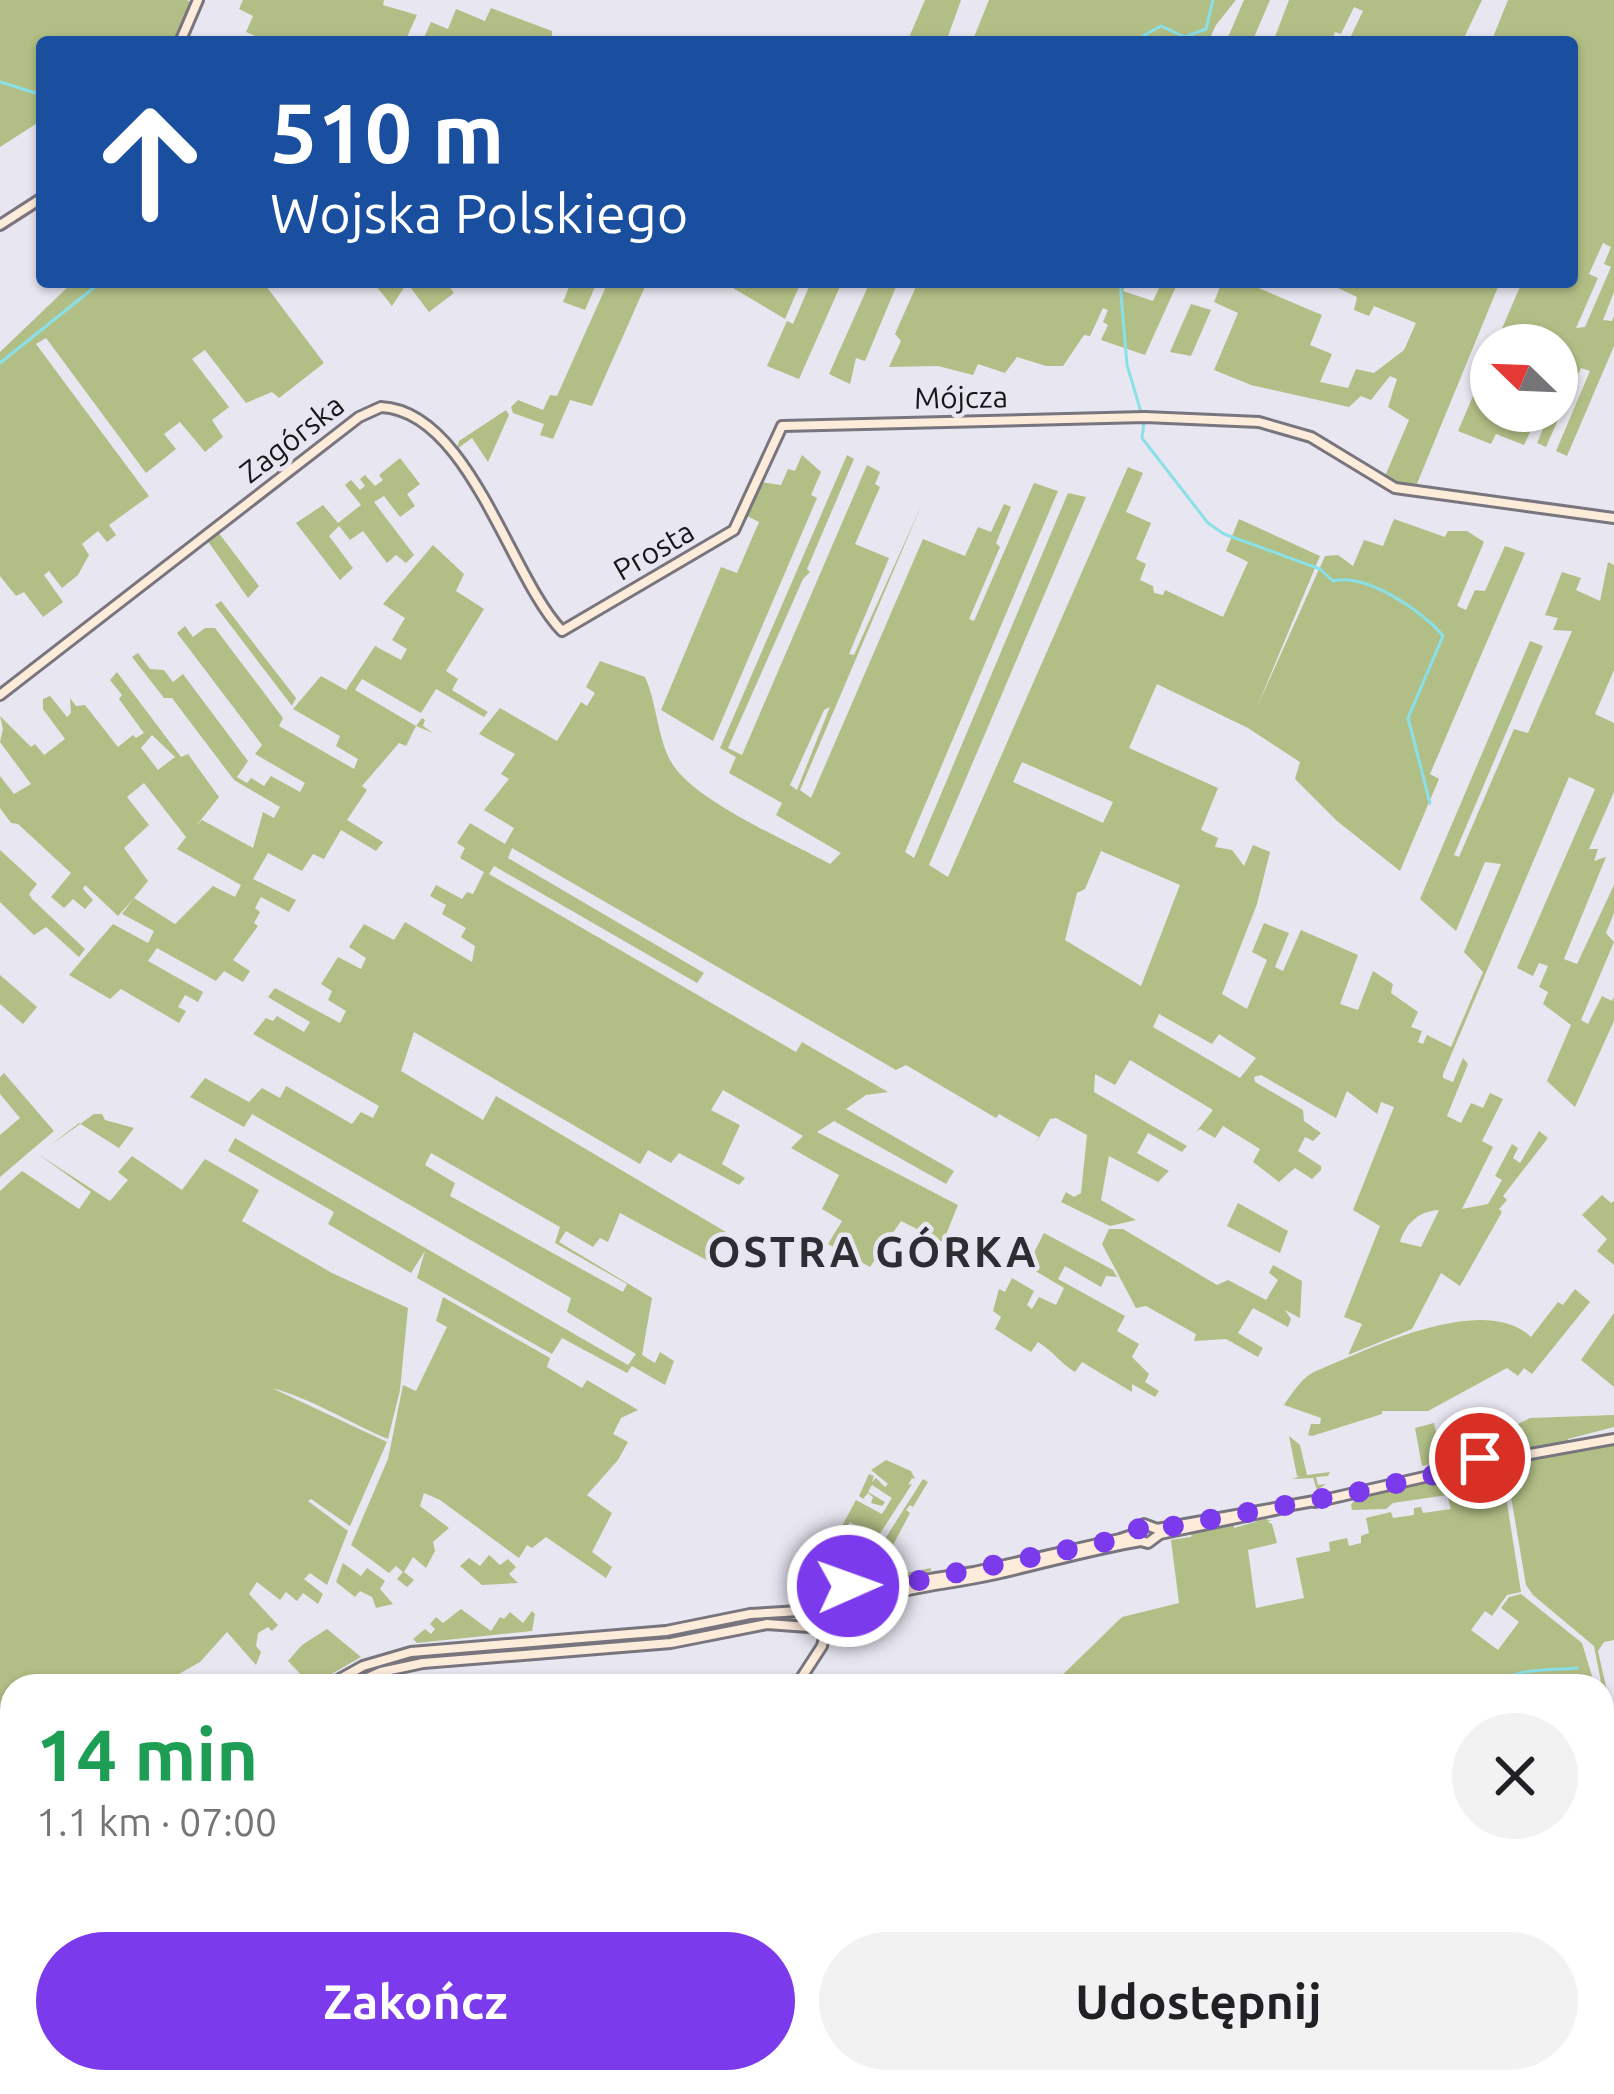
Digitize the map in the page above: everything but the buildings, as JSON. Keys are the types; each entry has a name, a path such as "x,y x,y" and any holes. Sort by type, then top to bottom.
{"main road":[{"path":"183,36 198,0"},
{"path":"0,224 36,202"},
{"name":"Zagórska","path":"0,695 363,414 381,407 404,413 453,450 514,549 534,596 560,630"},
{"name":"Mójcza","path":"782,426 1142,417 1240,421 1287,428 1324,444 1395,488 1614,518"},
{"name":"Prosta","path":"560,630 569,629 734,530 782,426"},
{"path":"1468,1465 1496,1442 1508,1453 1532,1452 1614,1437"},
{"path":"1486,1450 1490,1462"},
{"path":"803,1674 822,1646 827,1625 842,1612 906,1588 1153,1540 1158,1535 1468,1465 1500,1464 1508,1453"},
{"path":"349,1674 412,1652 681,1629 750,1614 805,1610 833,1598 855,1581 872,1588 1129,1537 1145,1524 1153,1528 1320,1500"},
{"path":"1138,1528 1136,1537 1141,1541"},
{"path":"1153,1528 1153,1540"},
{"path":"872,1588 872,1600"},
{"path":"805,1610 818,1640 812,1658"},
{"path":"382,1674 406,1665 682,1641 756,1625 827,1625"},
{"path":"681,1629 682,1641"}],"green space":[{"path":"0,0 192,3 178,36 36,36 36,124 0,147"},
{"path":"243,0 384,0 383,5 417,15 407,36 255,36 246,32 253,16 239,9"},
{"path":"925,0 961,0 948,36 910,36"},
{"path":"989,0 1236,0 1211,36 974,36"},
{"path":"1244,0 1270,0 1255,36 1229,36"},
{"path":"1289,0 1482,0 1465,36 1351,36 1363,11 1354,7 1341,34 1275,36"},
{"path":"1508,0 1614,0 1614,292 1603,320 1612,321 1614,316 1614,346 1578,430 1578,399 1590,371 1581,368 1578,375 1578,328 1585,327 1611,267 1604,264 1611,247 1603,243 1589,274 1598,278 1578,324 1504,324 1519,288 1578,288 1578,36 1493,36"},
{"path":"491,8 552,31 552,36 425,36 431,22 448,29 456,9 485,21"},
{"path":"67,288 268,288 324,363 279,398 272,392 246,403 205,350 192,359 229,407 212,420 223,437 205,452 180,422 164,434 176,449 146,473 46,338 36,344 149,496 109,525 116,535 107,542 98,531 82,544 89,555 78,575 62,588 49,571 44,575 63,602 43,617 24,592 16,596 0,576 0,352"},
{"path":"378,288 404,288 392,306"},
{"path":"411,288 450,288 454,293 429,312"},
{"path":"569,288 594,288 585,310 563,302"},
{"path":"605,288 644,288 592,406 570,400 553,439 540,435 544,424 513,413 511,407 518,400 543,410 550,395 557,396"},
{"path":"733,288 798,288 785,319"},
{"path":"808,288 839,288 799,379 767,366 787,321 793,324"},
{"path":"867,288 895,288 865,361 856,358 850,384 829,374"},
{"path":"915,288 1124,288 1153,301 1159,288 1175,288 1145,355 1101,340 1108,325 1103,322 1108,310 1103,308 1090,336 1084,335 1063,366 1017,357 1005,373 978,364 973,375 938,366 889,367 901,341 895,334"},
{"path":"1220,288 1258,288 1322,315 1310,345 1332,354 1320,382 1348,388 1356,369 1374,373 1404,350 1416,323 1374,306 1369,316 1354,310 1357,297 1338,288 1498,288 1483,324 1470,324 1470,355 1414,491 1382,483 1409,420 1388,407 1397,379 1390,376 1371,400 1361,396 1349,407 1251,385 1214,370 1238,313 1214,302"},
{"path":"1191,304 1211,310 1191,356 1170,352"},
{"path":"1470,403 1470,432 1530,432 1524,445 1496,434 1491,444 1458,431"},
{"path":"506,410 509,415 488,462 472,438 457,449 459,441"},
{"path":"1542,432 1553,432 1546,447 1537,443"},
{"path":"1564,432 1577,432 1567,456 1556,451"},
{"path":"802,455 821,472 811,495 817,498 713,741 661,710 721,567 737,573 759,522 745,515 760,482 781,485"},
{"path":"847,455 854,459 807,569 810,572 728,748 742,755 867,465 880,472 875,484 880,487 855,544 889,558 849,654 854,655 922,504 800,790 811,798 923,539 965,556 978,527 991,532 1004,504 1011,507 996,543 1000,547 969,619 974,621 1034,483 1058,491 905,852 914,858 1068,493 1086,497 929,865 948,877 1128,467 1143,473 1126,512 1151,523 1136,559 1146,564 1140,580 1153,586 1154,593 1163,595 1165,590 1223,617 1248,562 1226,551 1239,519 1320,556 1257,707 1325,556 1338,555 1353,566 1364,540 1383,546 1394,519 1445,537 1448,531 1467,531 1484,542 1457,606 1466,610 1475,590 1485,591 1505,546 1525,553 1430,774 1439,779 1400,871 1337,821 1295,779 1300,762 1248,728 1157,684 1129,748 1218,788 1201,830 1218,838 1215,847 1232,850 1244,866 1253,845 1270,852 1257,904 1222,994 1247,1009 1267,960 1252,952 1264,923 1289,933 1275,967 1283,971 1301,930 1358,955 1340,1004 1358,1010 1373,971 1393,984 1391,993 1418,1012 1411,1027 1422,1031 1418,1042 1423,1044 1427,1035 1451,1047 1483,972 1464,952 1501,864 1485,862 1456,931 1420,899 1530,641 1543,646 1454,855 1459,857 1514,729 1528,733 1572,631 1553,630 1558,618 1545,615 1562,572 1581,578 1576,590 1600,601 1608,562 1614,565 1614,670 1595,714 1614,723 1614,792 1589,849 1598,849 1594,861 1606,857 1564,959 1577,964 1614,885 1614,913 1606,933 1614,942 1581,1020 1588,1024 1602,996 1612,1001 1614,997 1614,1021 1575,1107 1547,1081 1571,1025 1543,1004 1548,992 1539,987 1548,966 1539,963 1533,976 1517,968 1595,789 1569,777 1443,1074 1453,1082 1463,1058 1468,1064 1447,1116 1461,1123 1471,1103 1483,1108 1490,1093 1503,1099 1482,1141 1493,1147 1462,1209 1488,1204 1502,1180 1495,1176 1512,1144 1518,1148 1513,1158 1520,1163 1539,1131 1548,1138 1503,1196 1507,1200 1499,1209 1502,1212 1460,1286 1441,1273 1412,1329 1348,1355 1362,1324 1344,1317 1380,1226 1353,1210 1394,1107 1381,1102 1377,1114 1347,1091 1336,1118 1261,1075 1254,1077 1303,1110 1304,1121 1321,1133 1313,1141 1305,1137 1298,1151 1321,1170 1312,1179 1295,1168 1279,1182 1253,1162 1260,1149 1223,1126 1215,1138 1200,1129 1196,1132 1213,1110 1130,1060 1115,1085 1095,1074 1094,1092 1187,1146 1182,1152 1148,1133 1137,1153 1169,1171 1158,1182 1109,1156 1101,1200 1136,1220 1110,1226 1061,1202 1066,1192 1074,1197 1081,1193 1087,1135 1050,1119 1033,1148 1039,1137 999,1114 996,1118 906,1065 896,1070 512,848 508,858 704,973 697,983 494,866 489,874 796,1052 802,1042 888,1092 866,1095 846,1109 954,1171 946,1184 834,1121 817,1132 958,1205 943,1242 901,1221 870,1267 828,1244 842,1221 822,1209 839,1175 791,1148 803,1136 723,1090 711,1110 740,1125 722,1164 745,1178 739,1185 679,1153 671,1163 648,1150 640,1164 414,1032 401,1071 483,1120 496,1096 726,1232 712,1263 620,1213 608,1242 600,1238 593,1247 566,1231 559,1242 652,1298 642,1355 655,1363 660,1352 674,1361 665,1385 632,1366 627,1373 562,1338 552,1354 417,1278 425,1251 411,1273 328,1224 334,1212 228,1151 235,1138 628,1365 636,1354 567,1312 571,1298 252,1114 244,1127 190,1097 205,1078 249,1102 262,1088 280,1098 286,1086 352,1124 361,1112 373,1118 379,1106 253,1034 266,1018 273,1021 277,1016 304,1032 310,1022 268,997 275,988 340,1023 346,1011 328,1000 332,991 321,984 338,957 361,969 366,958 349,947 364,924 394,940 405,922 472,962 475,946 461,937 466,928 442,914 446,905 430,896 436,885 462,899 467,892 473,894 484,872 460,858 465,848 457,843 470,823 505,844 514,828 484,810 509,779 501,774 515,754 479,734 500,708 557,741 581,702 587,706 595,693 586,687 600,661 645,677 668,755 702,793 830,864 841,853 776,815 782,803 729,773 736,757 720,748","holes":["830,707 797,790 790,785 824,710","1022,762 1113,802 1103,823 1013,782","1101,851 1180,885 1141,986 1065,940 1077,893 1085,889","1159,1014 1212,1044 1219,1034 1256,1058 1240,1078 1153,1027","431,1153 560,1227 555,1243 627,1284 623,1292 450,1196 455,1183 425,1165","1439,1210 1421,1247 1400,1242 1410,1224"]},
{"path":"400,458 420,484 407,494 415,506 400,517 384,496 374,502 414,555 406,563 396,555 387,563 363,531 350,540 339,526 329,536 353,568 340,580 296,523 323,505 338,523 361,505 345,485 351,480 360,490 365,475 375,486 383,480 379,475"},
{"path":"218,532 259,586 248,598 207,540"},
{"path":"433,545 464,574 456,591 484,609 446,671 458,679 452,690 488,712 484,717 436,689 421,713 362,679 355,690 416,726 406,746 399,743 362,786 367,790 347,820 383,842 376,851 341,830 324,859 313,854 302,871 268,853 253,879 296,900 289,912 261,897 255,908 260,912 254,923 258,926 233,960 250,971 243,982 224,971 216,981 157,948 148,961 203,992 198,1002 185,995 178,1007 186,1011 179,1023 121,989 110,999 69,975 113,924 148,943 154,931 122,914 134,898 118,916 85,885 83,889 93,900 85,909 73,899 64,908 51,897 71,873 18,824 11,823 0,808 0,776 14,794 31,784 0,742 0,716 44,755 65,739 43,709 43,699 50,696 67,717 70,698 76,706 85,705 118,747 144,733 110,680 117,672 181,757 188,754 219,797 196,826 202,820 253,848 263,812 274,818 280,807 234,780 172,698 164,698 132,657 138,653 150,669 164,670 173,682 183,674 248,761 237,777 264,786 271,776 300,792 305,783 255,754 262,745 177,633 185,626 193,637 205,628 215,628 283,718 279,726 354,769 358,759 336,746 340,736 293,709 321,676 346,690 375,646 401,660 407,649 392,640 405,618 383,604","holes":["152,735 175,757 158,770 141,748","144,783 186,837 177,849 241,885 235,897 213,886 175,924 134,898 148,881 124,848 149,825 127,797"]},
{"path":"221,601 296,698 292,706 215,605"},
{"path":"0,850 37,884 29,894 32,899 85,949 79,957 46,927 34,935 0,902"},
{"path":"0,975 37,1007 23,1024 0,1004"},
{"path":"4,1073 54,1131 0,1177 0,1135 20,1118 0,1094"},
{"path":"102,1114 105,1120 134,1128 119,1148 80,1124"},
{"path":"38,1154 110,1201 128,1180 118,1172 132,1156 182,1190 205,1159 259,1190 242,1221 332,1273 408,1308 400,1390 388,1439 272,1388 387,1442 350,1526 308,1501 348,1531 327,1585 310,1573 304,1579 323,1594 318,1604 303,1593 297,1601 286,1592 280,1600 257,1582 249,1594 278,1625 258,1633 256,1646 261,1652 256,1665 227,1632 200,1662 179,1674 0,1674 0,1191 22,1171 79,1209 91,1192"},
{"path":"1602,1195 1614,1201 1614,1265 1597,1251 1607,1239 1582,1215"},
{"path":"1238,1203 1288,1231 1280,1253 1227,1226"},
{"path":"1109,1229 1123,1229 1217,1285 1228,1280 1266,1300 1278,1280 1269,1273 1273,1265 1302,1281 1300,1318 1285,1310 1291,1319 1288,1327 1253,1308 1238,1333 1263,1348 1258,1357 1226,1339 1194,1341 1196,1334 1146,1306 1136,1308 1102,1244"},
{"path":"1044,1233 1113,1270 1117,1277 1106,1276 1101,1287 1065,1266 1058,1279 1125,1316 1117,1331 1139,1344 1132,1357 1149,1374 1145,1382 1159,1391 1155,1397 1132,1384 1132,1392 1082,1362 1075,1372 1038,1342 1031,1352 995,1329 1001,1317 993,1311 999,1289 1005,1292 1012,1278 1034,1291 1027,1305 1032,1309 1039,1297 1056,1305 1064,1288 1027,1266"},
{"path":"1575,1289 1590,1302 1532,1374 1524,1368 1518,1376 1507,1368 1428,1411 1382,1411 1312,1436 1308,1435 1311,1424 1320,1424 1321,1418 1284,1405 1311,1373 1425,1329 1485,1320 1510,1324 1531,1337 1558,1302 1563,1305"},
{"path":"443,1297 550,1358 547,1367 582,1388 587,1380 638,1410 621,1418 613,1434 628,1442 587,1495 612,1513 592,1552 612,1567 606,1578 546,1537 532,1548 527,1545 519,1558 424,1493 420,1506 449,1528 433,1542 435,1551 426,1568 413,1557 404,1572 414,1580 407,1587 397,1579 403,1572 396,1566 389,1573 351,1545 388,1459 403,1385 416,1391 447,1327 436,1321"},
{"path":"1614,1313 1614,1387 1581,1360"},
{"path":"1614,1415 1614,1427 1568,1439 1568,1443 1517,1449 1514,1443 1513,1449 1507,1444 1514,1426 1530,1418"},
{"path":"1506,1419 1499,1438 1470,1457 1461,1423"},
{"path":"1434,1423 1443,1462 1422,1466 1415,1428"},
{"path":"1289,1436 1300,1445 1307,1475 1330,1472 1316,1477 1318,1485 1326,1484 1317,1490 1313,1478 1292,1479 1300,1476"},
{"path":"1614,1443 1614,1640 1604,1642 1598,1651 1603,1674 1594,1646 1526,1585 1508,1479 1510,1465 1505,1468 1516,1460"},
{"path":"886,1460 911,1471 915,1479 861,1563 839,1584 861,1551 859,1545 870,1535 850,1522 844,1531 841,1528 856,1500 882,1514 892,1498 872,1485 868,1492 885,1502 882,1506 871,1503 873,1497 868,1493 863,1499 859,1496 869,1474 874,1476 872,1482 876,1478 885,1487 888,1484 871,1470"},
{"path":"1484,1467 1499,1472 1521,1592 1507,1595 1492,1616 1485,1611 1471,1630 1498,1650 1519,1622 1501,1608 1509,1597 1521,1594 1582,1643 1591,1674 1063,1674 1122,1617 1179,1603 1171,1540 1234,1524 1234,1528 1265,1519 1272,1521 1267,1521 1277,1543 1248,1550 1256,1608 1304,1598 1296,1558 1330,1551 1329,1542 1347,1538 1349,1546 1361,1543 1361,1536 1369,1533 1366,1518 1391,1512 1393,1518 1414,1515 1414,1508 1421,1507 1423,1513 1451,1509 1447,1495 1393,1503 1386,1509 1352,1510 1358,1495"},
{"path":"923,1479 928,1482 913,1507 906,1510 910,1513 893,1545 899,1552 905,1573 931,1571 882,1581 871,1568 875,1559 884,1575 903,1573 900,1559 883,1560 876,1553"},
{"path":"489,1555 500,1565 508,1559 516,1567 509,1574 518,1583 482,1585 460,1566 469,1558 480,1566"},
{"path":"343,1563 361,1576 367,1568 385,1581 380,1589 393,1604 376,1608 372,1597 360,1591 355,1597 336,1582"},
{"path":"859,1567 839,1590 793,1608 798,1590 831,1584 835,1589"},
{"path":"860,1584 870,1592 866,1600 841,1608 822,1624 808,1622 808,1610 833,1602"},
{"path":"461,1609 491,1631 510,1612 523,1623 532,1611 532,1631 417,1643 413,1639 425,1629 431,1634 435,1629 430,1624 436,1617 443,1623"},
{"path":"791,1614 791,1621 686,1634 746,1617"},
{"path":"327,1629 361,1657 332,1674 300,1674 288,1661"},
{"path":"675,1633 677,1637 411,1662 358,1674 410,1655"}],"waterway":[{"path":"1188,36 1206,29 1213,0"},
{"path":"1143,36 1161,26 1183,36"},
{"path":"0,82 36,93"},
{"path":"0,363 94,288"},
{"path":"1121,288 1127,365 1144,422 1142,438 1208,523 1224,534 1320,569 1333,581 1377,588 1422,616 1443,636 1408,718 1430,803"},
{"path":"1519,1674 1577,1668"}],"district":[{"name":"OSTRA GÓRKA","path":"873,1252"}],"route":[{"path":"848,1586 859,1580 878,1589 974,1572 1129,1537 1144,1524 1158,1529 1320,1500 1451,1471 1480,1458"}]}
